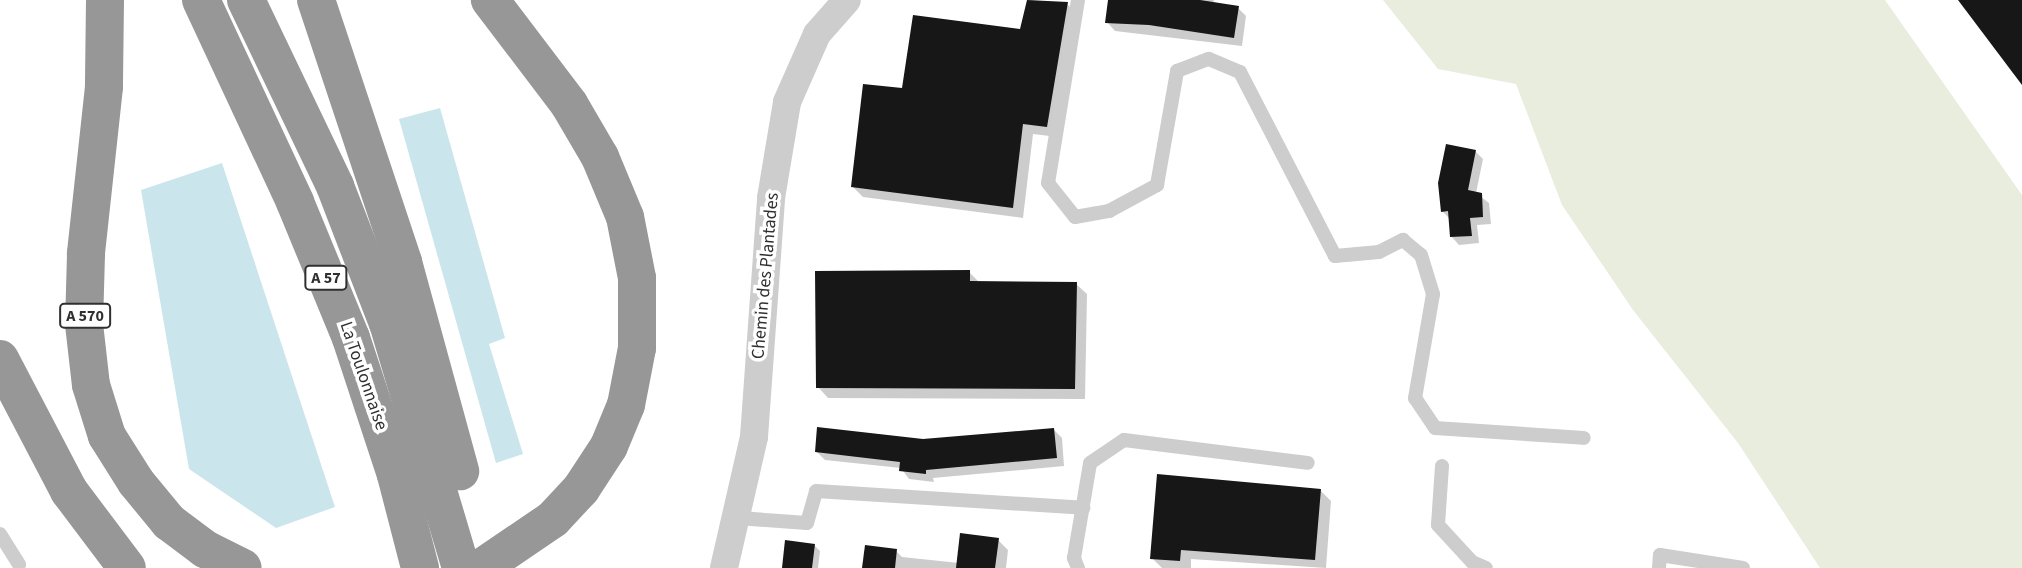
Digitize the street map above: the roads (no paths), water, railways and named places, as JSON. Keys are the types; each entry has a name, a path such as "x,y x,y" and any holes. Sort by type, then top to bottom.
{"highway":[{"name":"A 570","path":"105,0 104,87 86,254 84,324 91,385 107,436 136,482 169,522 205,549 243,568"},
{"name":"La Toulonnaise","path":"201,0 290,190 351,338 396,475 420,568"},
{"name":"A 57","path":"246,0 335,186 383,310 461,568"},
{"path":"316,0 403,262 483,568 553,519 581,489 609,446 626,405 637,348 637,278 625,217 600,158 569,104 490,0"},
{"path":"0,359 69,491 127,568"}],"street":[{"name":"Chemin des Plantades","path":"724,568 738,518 754,437 771,198 787,102 817,34 847,0"}],"lane":[{"path":"1077,0 1048,183 1075,217 1109,211 1157,185 1177,71 1209,59 1240,72 1335,256 1379,252 1404,240 1421,255 1433,294 1415,398 1435,428 1584,438"},
{"path":"1078,568 1074,558 1090,463 1124,440 1308,463"},
{"path":"1442,466 1438,525 1472,562 1486,568"},
{"path":"738,518 807,523 816,491 1083,508"},
{"path":"0,534 19,565"},
{"path":"1659,568 1660,555 1742,568"}],"water":[{"path":"440,108 505,338 489,344 523,454 496,463 399,119"},
{"path":"222,163 335,507 276,528 189,469 141,190"}]}
